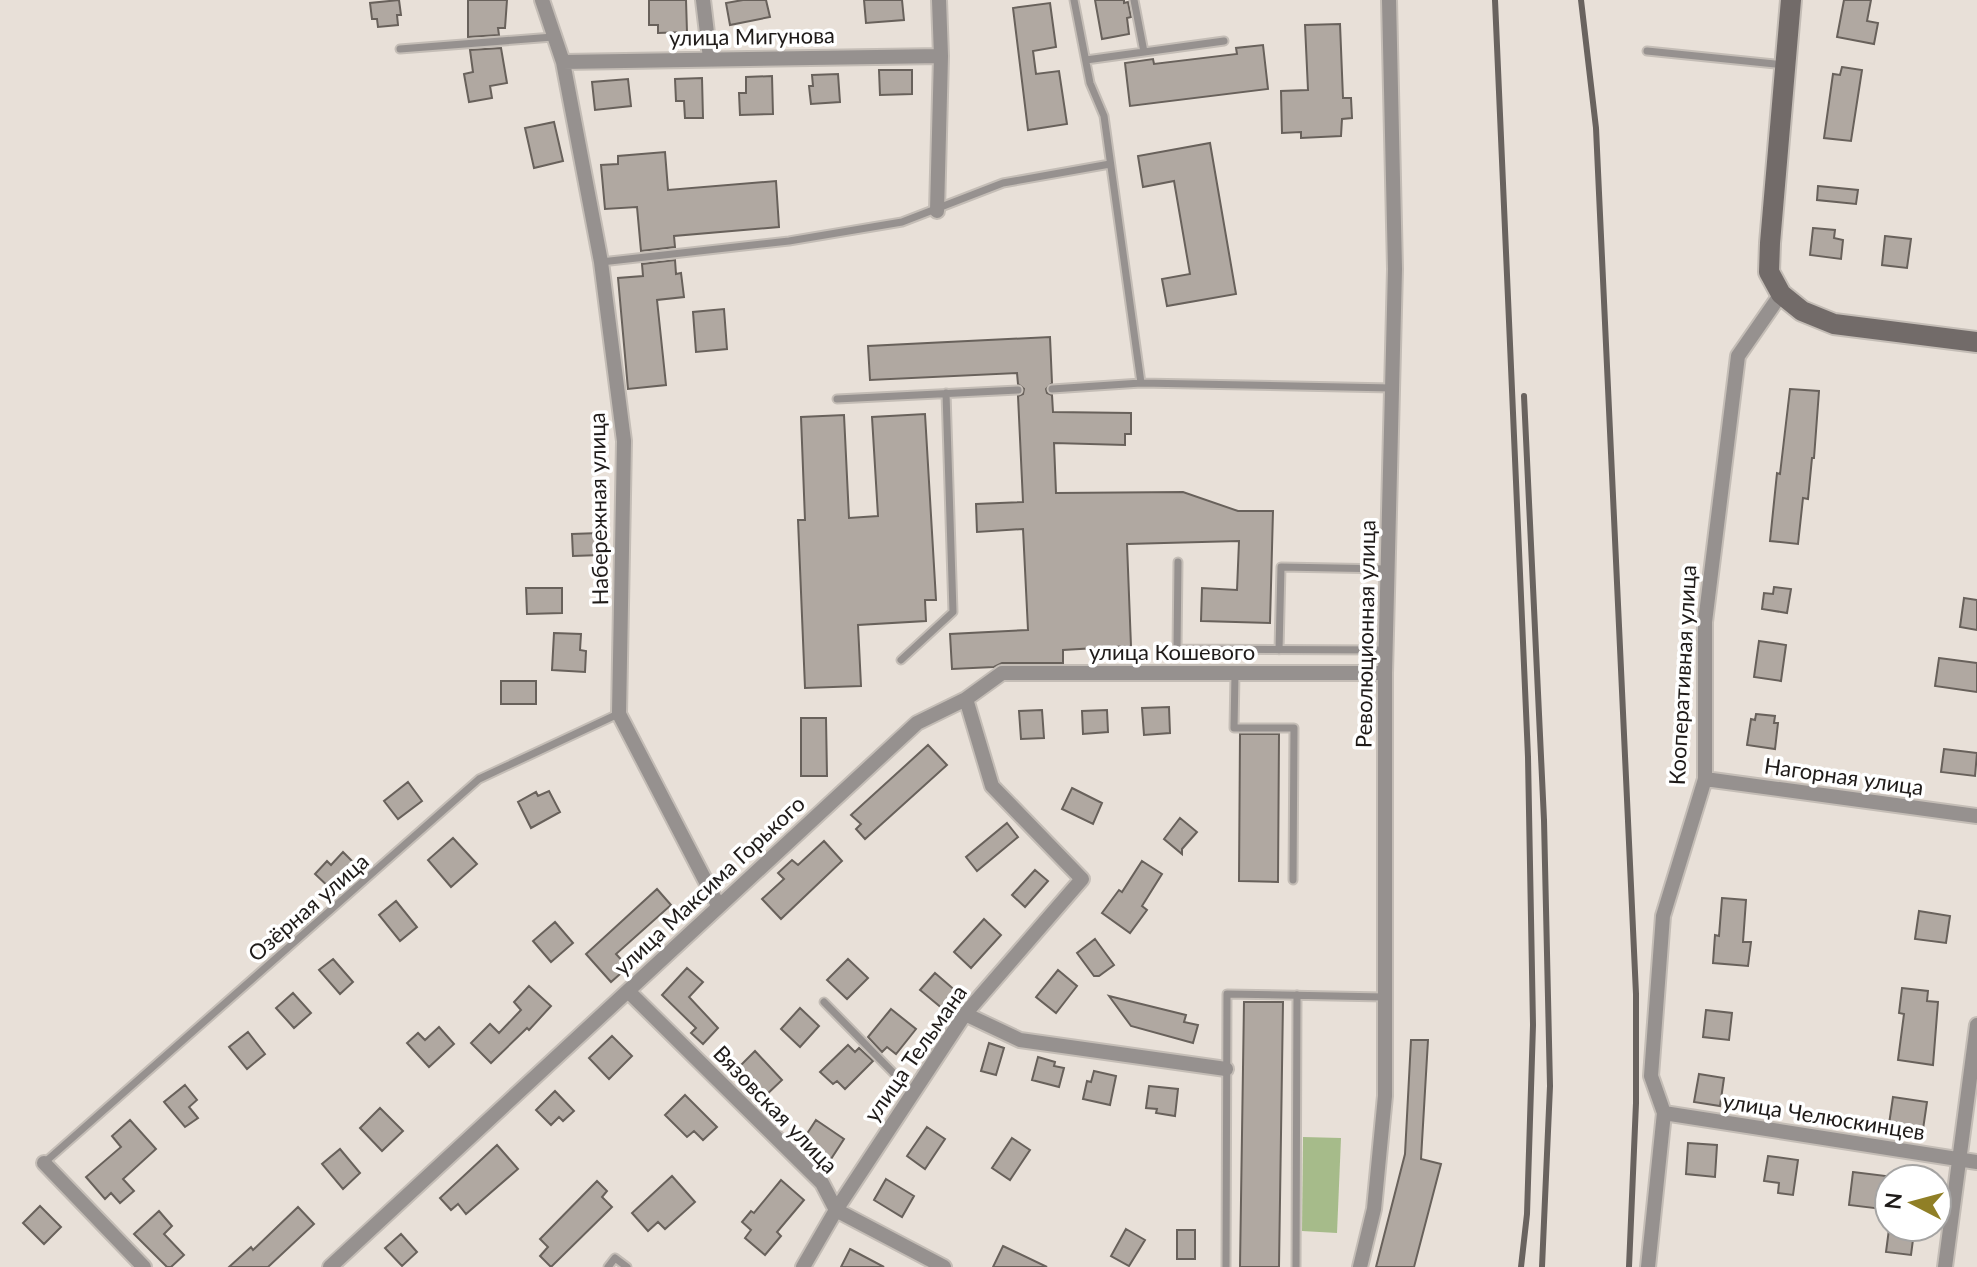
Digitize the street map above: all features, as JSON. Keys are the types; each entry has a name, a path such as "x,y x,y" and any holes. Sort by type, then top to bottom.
{"street":[{"name":"Набережная улица","path":"542,0 563,62 601,262 624,441 619,714 718,905"},
{"path":"703,0 710,58"},
{"path":"937,211 941,56 939,0"},
{"name":"Революционная улица","path":"1360,1267 1374,1209 1385,1096 1385,673 1395,269 1389,0"},
{"path":"1791,0 1769,272 1781,294 1802,311 1834,324 1977,342"},
{"name":"улица Мигунова","path":"563,62 941,56"},
{"name":"Кооперативная улица","path":"1648,1267 1664,1113 1651,1076 1663,916 1705,779 1705,622 1738,356 1781,294"},
{"name":"улица Кошевого","path":"966,699 1002,673 1385,673"},
{"name":"улица Тельмана","path":"803,1267 836,1210 965,1014 1082,879 992,786 966,699"},
{"name":"улица Максима Горького","path":"330,1267 917,723 966,699"},
{"name":"Нагорная улица","path":"1705,779 1977,816"},
{"name":"Вязовская улица","path":"628,991 822,1183 836,1210"},
{"path":"965,1014 1020,1040 1226,1069"},
{"path":"1945,1267 1977,1025"},
{"name":"улица Челюскинцев","path":"1664,1113 1977,1162"},
{"path":"44,1163 144,1267"},
{"path":"836,1210 944,1267"}],"lane":[{"path":"1074,0 1090,83 1104,116 1141,383"},
{"path":"1134,0 1144,52"},
{"path":"400,49 553,37"},
{"path":"1086,60 1224,41"},
{"path":"1647,51 1786,65"},
{"path":"601,262 789,241 902,222 1003,183 1110,164"},
{"path":"1052,389 1141,383 1392,388"},
{"path":"837,399 1018,390"},
{"path":"901,660 953,612 946,393"},
{"path":"1178,562 1177,649 1386,650"},
{"path":"1279,650 1281,567 1388,569"},
{"path":"1235,673 1234,728 1294,728 1293,880"},
{"name":"Озёрная улица","path":"44,1163 479,779 619,714"},
{"path":"1226,1267 1227,994 1385,997"},
{"path":"1296,1267 1297,995"},
{"path":"824,1002 913,1093"},
{"path":"608,1267 615,1258 627,1267"}],"green space":[{"path":"1303,1137 1341,1138 1337,1233 1302,1231"}],"building":[{"path":"399,0 401,15 397,15 398,25 378,27 377,19 372,19 370,3"},
{"path":"468,0 507,0 505,28 498,28 499,35 468,37"},
{"path":"649,0 686,0 687,32 658,33 658,25 649,25"},
{"path":"766,0 770,17 730,25 726,3"},
{"path":"864,0 902,0 904,20 866,23"},
{"path":"1095,0 1128,2 1131,17 1127,18 1129,34 1102,39"},
{"path":"1844,0 1871,0 1867,21 1878,23 1874,44 1837,37"},
{"path":"1050,3 1056,47 1033,51 1036,74 1059,71 1067,124 1028,130 1013,8"},
{"path":"1340,24 1343,98 1351,98 1352,118 1342,119 1341,136 1301,138 1301,132 1282,133 1281,91 1308,90 1305,25"},
{"path":"1263,45 1268,89 1130,106 1125,63 1153,59 1154,64 1237,54 1236,48"},
{"path":"501,48 507,83 490,86 492,98 469,102 464,74 473,72 470,50"},
{"path":"1842,67 1862,70 1851,141 1824,138 1833,74 1840,75"},
{"path":"879,70 912,70 912,94 880,95"},
{"path":"838,74 840,102 811,104 809,86 813,86 812,75"},
{"path":"772,76 773,114 740,115 739,93 746,93 746,77"},
{"path":"702,78 703,118 685,118 684,101 676,101 675,79"},
{"path":"628,79 631,106 595,110 592,82"},
{"path":"554,122 563,161 534,168 525,128"},
{"path":"1210,143 1236,294 1167,306 1162,279 1190,274 1174,181 1143,187 1138,156"},
{"path":"665,152 668,190 776,181 779,227 674,236 675,247 641,251 637,207 605,209 601,165 618,164 618,156"},
{"path":"1818,186 1858,190 1856,204 1817,200"},
{"path":"1813,228 1835,230 1834,238 1843,240 1841,259 1810,255"},
{"path":"1885,236 1911,239 1907,268 1882,265"},
{"path":"675,260 676,274 681,273 684,297 657,300 666,385 628,389 618,278 643,276 642,264"},
{"path":"724,309 727,349 696,352 693,312"},
{"path":"1050,337 1052,383 1046,389 1052,395 1053,412 1131,413 1131,434 1125,434 1125,445 1054,443 1056,493 1183,492 1238,511 1273,511 1270,623 1201,621 1202,588 1237,590 1239,541 1127,544 1131,646 1063,650 1063,663 1002,663 994,667 952,669 950,634 1028,630 1023,529 977,532 976,504 1023,502 1018,396 1023,394 1024,389 1018,384 1017,373 870,380 868,346"},
{"path":"1790,389 1819,391 1814,458 1808,499 1803,498 1798,544 1770,541"},
{"path":"925,414 936,600 925,600 926,621 858,625 861,686 805,688 798,520 805,520 801,417 844,415 849,518 878,516 872,417"},
{"path":"599,533 601,555 573,556 572,534"},
{"path":"1774,587 1791,589 1787,613 1762,609 1764,593 1773,594"},
{"path":"526,588 562,588 562,613 527,614"},
{"path":"1964,598 1977,600 1977,630 1960,627"},
{"path":"554,633 581,634 580,650 586,651 585,672 552,670"},
{"path":"1759,641 1786,645 1781,681 1754,677"},
{"path":"1939,658 1977,663 1977,692 1935,686"},
{"path":"501,681 536,681 536,704 501,704"},
{"path":"1169,707 1170,733 1144,735 1142,708"},
{"path":"1042,710 1044,738 1021,739 1019,711"},
{"path":"1107,710 1108,732 1083,734 1082,711"},
{"path":"1756,714 1775,716 1774,723 1778,723 1775,749 1747,745 1751,719 1755,720"},
{"path":"801,718 826,718 827,776 801,776"},
{"path":"1240,734 1279,734 1278,882 1239,881"},
{"path":"928,745 947,765 865,839 856,829 861,824 851,815"},
{"path":"1944,749 1977,753 1975,776 1941,772"},
{"path":"408,782 422,801 398,819 384,801"},
{"path":"1072,788 1102,803 1093,824 1062,809"},
{"path":"549,791 560,812 531,828 518,802 536,792 538,796"},
{"path":"1180,818 1197,832 1182,849 1182,854 1164,839"},
{"path":"1007,823 1018,837 977,871 966,857"},
{"path":"453,838 477,864 451,887 428,860"},
{"path":"824,841 842,861 781,919 762,899 784,879 778,873 792,860 798,865"},
{"path":"343,852 356,865 332,890 315,874 327,861 331,865"},
{"path":"1142,861 1162,874 1142,906 1147,910 1130,933 1102,913 1119,890 1122,892"},
{"path":"1035,870 1048,881 1025,907 1012,895"},
{"path":"657,889 671,905 616,954 628,967 611,982 586,954"},
{"path":"1722,898 1746,900 1743,942 1751,942 1748,966 1713,963"},
{"path":"396,901 417,927 400,941 379,915"},
{"path":"1919,911 1950,916 1946,943 1915,939"},
{"path":"984,919 1001,935 971,968 954,952"},
{"path":"555,922 573,943 551,962 533,941"},
{"path":"1095,939 1114,965 1099,976 1094,976 1077,953"},
{"path":"333,959 353,982 340,994 319,970"},
{"path":"848,959 868,978 847,999 827,980"},
{"path":"687,968 703,982 689,997 718,1028 703,1044 691,1033 696,1028 662,995"},
{"path":"1058,970 1077,986 1056,1013 1036,997"},
{"path":"935,973 957,992 943,1009 920,990"},
{"path":"529,986 551,1006 491,1063 471,1043 490,1024 499,1033 521,1010 514,1002"},
{"path":"1902,988 1928,991 1927,1001 1938,1002 1933,1065 1898,1060 1904,1014 1899,1013"},
{"path":"293,993 311,1013 294,1028 276,1008"},
{"path":"1109,996 1186,1015 1184,1022 1198,1025 1193,1043 1131,1026"},
{"path":"1244,1002 1283,1002 1279,1267 1240,1267"},
{"path":"800,1008 819,1026 800,1047 781,1029"},
{"path":"891,1009 916,1029 896,1054 887,1047 882,1052 868,1037"},
{"path":"1706,1010 1732,1013 1729,1040 1703,1037"},
{"path":"439,1027 454,1044 429,1067 407,1043 418,1033 425,1040"},
{"path":"248,1032 265,1054 247,1069 229,1047"},
{"path":"612,1036 632,1056 609,1079 589,1058"},
{"path":"1411,1040 1428,1040 1421,1159 1441,1164 1414,1267 1376,1267 1405,1154"},
{"path":"989,1043 1004,1048 996,1075 981,1071"},
{"path":"848,1045 855,1052 859,1048 873,1061 845,1089 837,1081 833,1084 820,1072"},
{"path":"755,1051 782,1080 765,1096 738,1068"},
{"path":"1038,1057 1064,1068 1059,1087 1032,1080"},
{"path":"1094,1071 1116,1076 1110,1105 1083,1099 1087,1081 1091,1082"},
{"path":"1699,1074 1724,1078 1720,1106 1694,1102"},
{"path":"185,1085 197,1100 189,1107 198,1118 185,1127 164,1102"},
{"path":"1149,1086 1178,1089 1175,1116 1146,1108"},
{"path":"555,1091 574,1111 563,1121 559,1117 551,1125 536,1110"},
{"path":"685,1095 717,1127 703,1140 694,1131 687,1137 665,1115"},
{"path":"1893,1097 1927,1102 1922,1136 1888,1131"},
{"path":"380,1108 403,1131 382,1151 360,1128"},
{"path":"130,1120 156,1149 123,1179 134,1191 120,1203 111,1193 105,1199 86,1177 121,1147 112,1136"},
{"path":"816,1120 844,1139 829,1162 801,1143"},
{"path":"927,1127 945,1139 925,1169 907,1156"},
{"path":"1012,1138 1030,1150 1010,1180 992,1168"},
{"path":"1688,1143 1717,1145 1715,1177 1686,1174"},
{"path":"497,1145 518,1169 466,1214 458,1204 451,1210 440,1198"},
{"path":"340,1149 360,1173 343,1189 322,1164"},
{"path":"1768,1156 1798,1160 1793,1195 1778,1193 1779,1183 1764,1181"},
{"path":"1853,1172 1873,1174 1873,1208 1849,1205"},
{"path":"672,1176 695,1202 665,1229 658,1222 648,1231 632,1213"},
{"path":"886,1179 914,1196 902,1217 874,1200"},
{"path":"781,1180 804,1200 777,1232 781,1236 765,1255 745,1238 751,1230 742,1222 751,1211 754,1213"},
{"path":"597,1181 607,1191 602,1197 612,1207 551,1267 540,1256 548,1247 540,1239"},
{"path":"40,1206 61,1227 44,1244 23,1223"},
{"path":"298,1207 314,1224 268,1267 229,1267 251,1247 253,1250"},
{"path":"159,1211 172,1226 164,1234 184,1255 171,1267 167,1267 134,1234"},
{"path":"1126,1229 1145,1240 1129,1266 1111,1256"},
{"path":"1177,1230 1195,1230 1195,1259 1177,1259"},
{"path":"401,1234 417,1252 402,1266 385,1248"},
{"path":"1887,1243 1913,1243 1911,1255 1886,1252"},
{"path":"1003,1246 1047,1267 993,1267"},
{"path":"850,1249 884,1267 841,1267"}],"railway":[{"path":"1495,0 1528,757 1533,1025 1527,1214 1521,1267"},
{"path":"1581,0 1596,128 1636,994 1636,1103 1629,1267"},
{"path":"1524,396 1544,820 1550,1086 1542,1267"}]}
